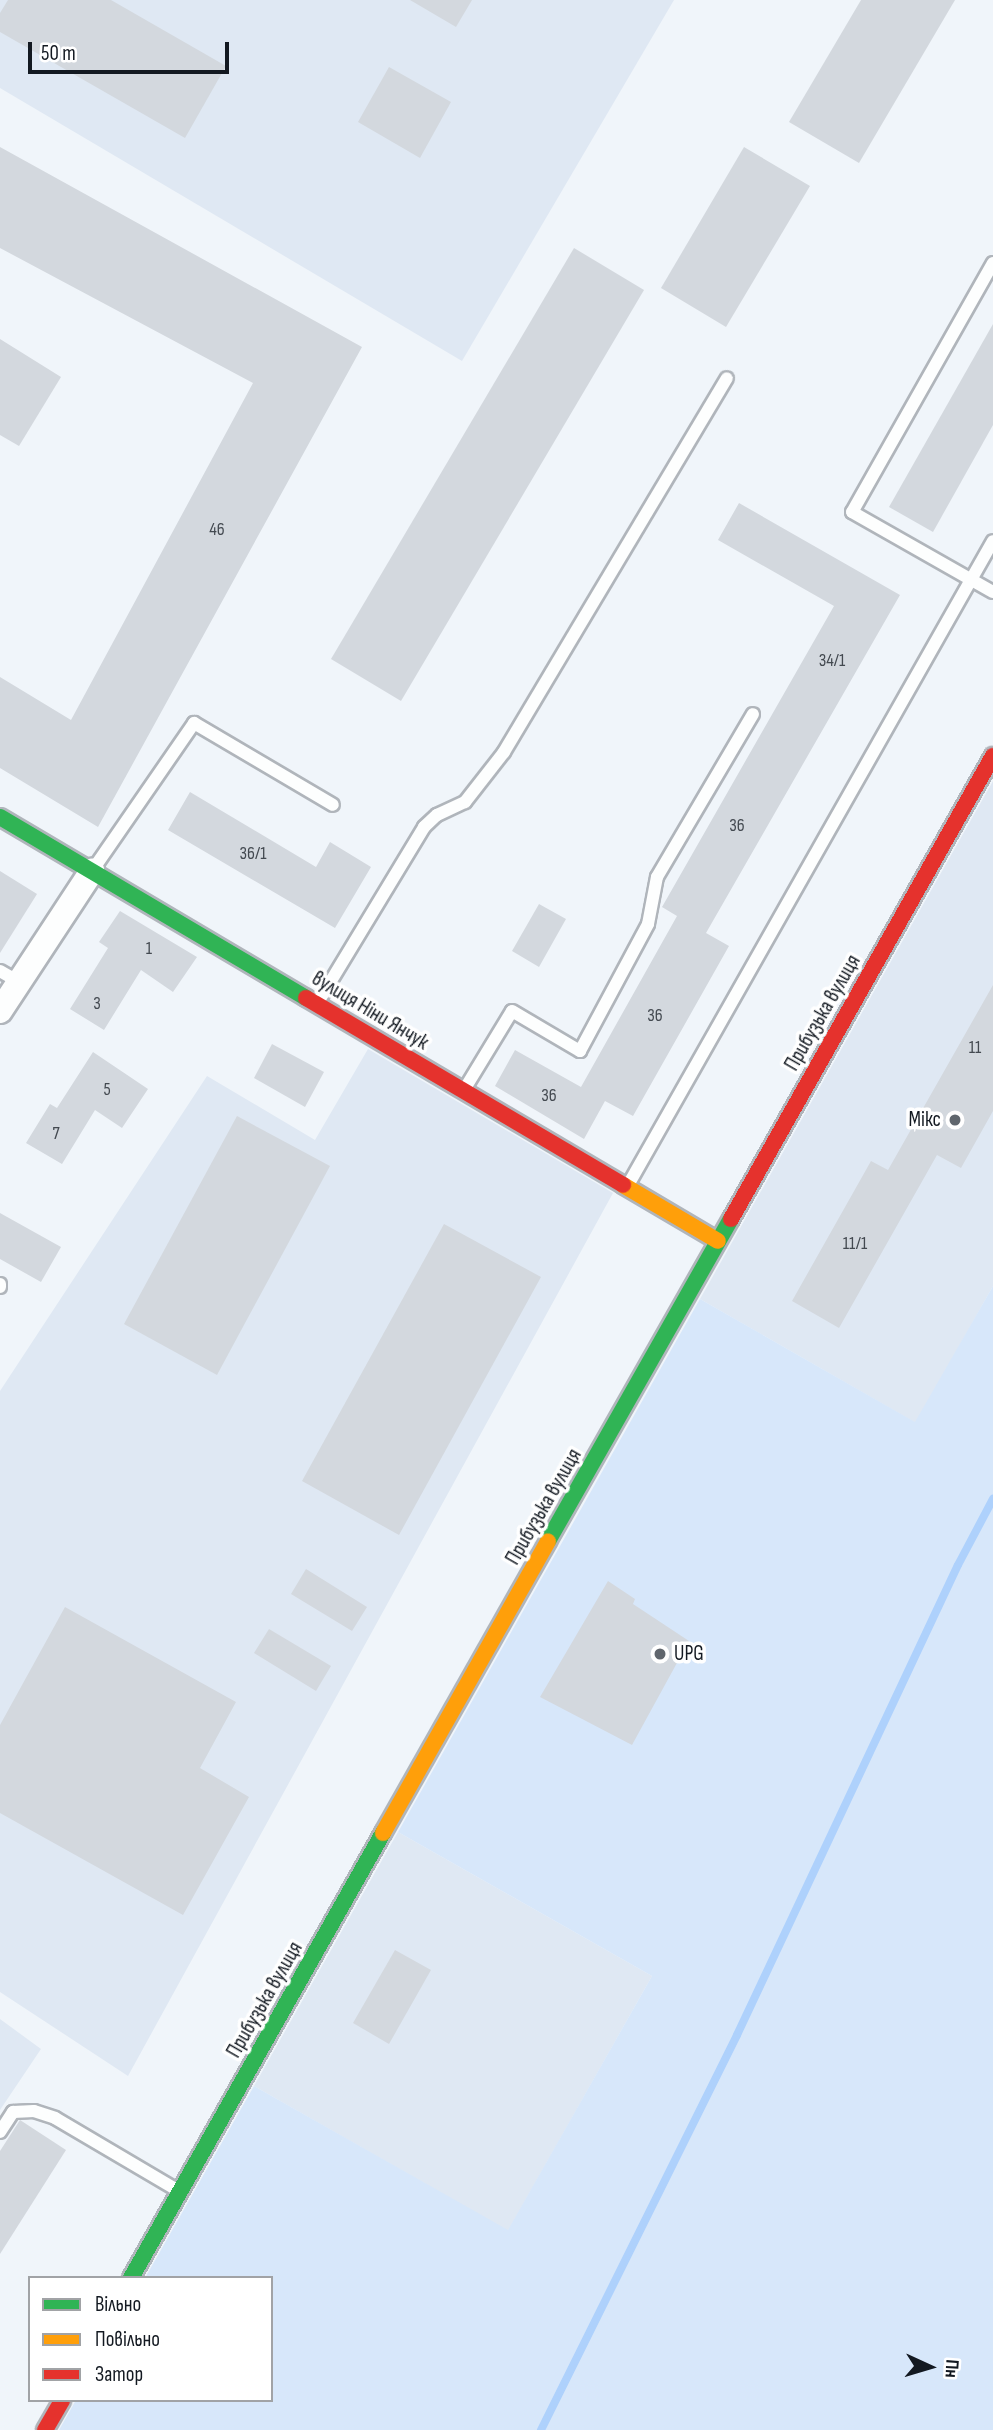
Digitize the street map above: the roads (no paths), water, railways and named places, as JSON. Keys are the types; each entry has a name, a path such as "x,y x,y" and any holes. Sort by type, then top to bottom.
{"street":[{"name":"Прибузька вулиця","path":"132,2276 993,756"},
{"name":"вулиця Ніни Янчук","path":"0,817 718,1241"},
{"path":"0,1011 10,976 92,871"},
{"path":"45,2430 61,2402"}],"lane":[{"path":"993,263 852,512 993,592"},
{"path":"317,1004 424,827 437,815 465,802 504,752 727,378"},
{"path":"627,1187 993,541"},
{"path":"464,1090 512,1011 579,1051 648,924 657,877 752,714"},
{"path":"92,871 194,723 333,805"},
{"path":"0,2132 13,2112 34,2111 55,2118 180,2192"}],"waterway":[{"path":"541,2430 737,2035 958,1565 993,1499"}],"place":[{"name":"Мікс","path":"955,1120"},
{"name":"UPG","path":"660,1654"}]}
